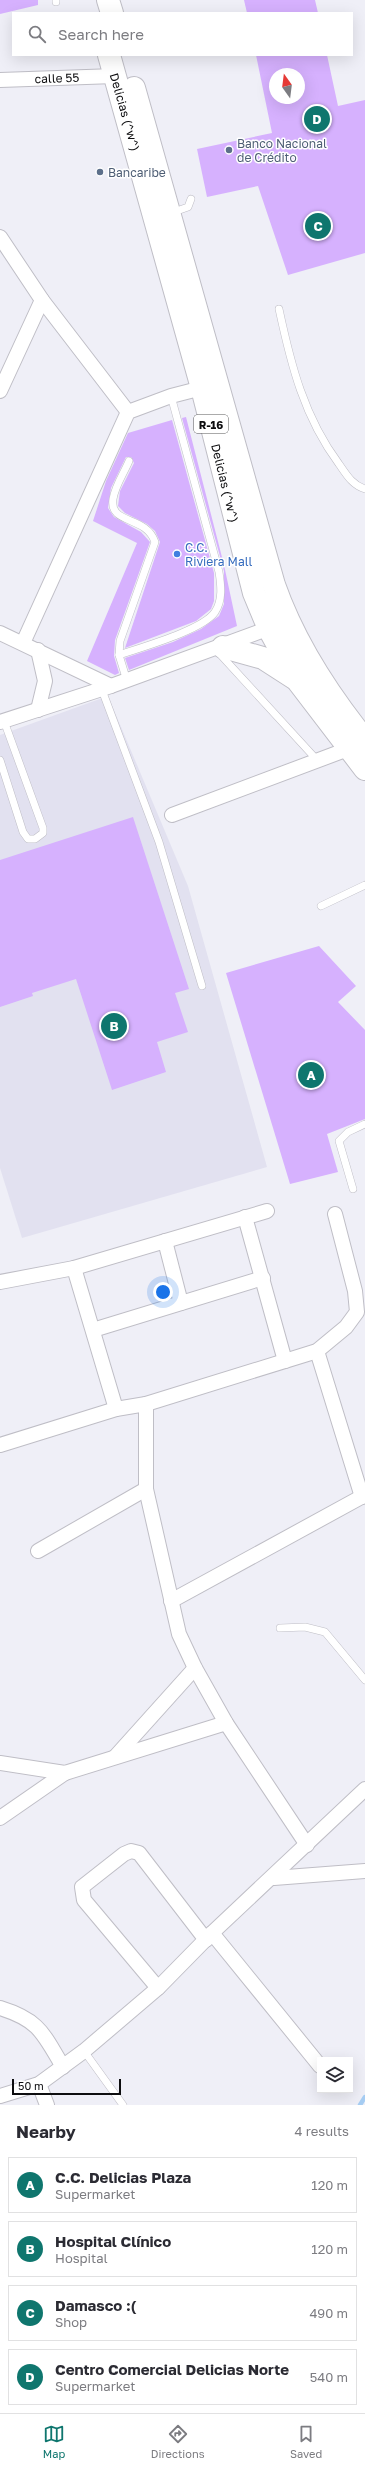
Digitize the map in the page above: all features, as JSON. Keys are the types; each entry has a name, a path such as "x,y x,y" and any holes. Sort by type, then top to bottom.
{"main road":[{"path":"94,0 97,12"},
{"path":"108,0 112,12"},
{"name":"Delicias (^w^)","path":"109,56 202,388 250,579 279,625 316,672 358,734 365,769"},
{"name":"Delicias (^w^)","path":"124,56 171,213 264,552 279,625 297,680 358,734"},
{"path":"219,648 263,658 297,680"}],"street":[{"name":"calle 55","path":"0,80 115,76"},
{"path":"0,237 42,300 128,412"},
{"path":"0,391 42,300"},
{"path":"23,643 128,412 171,396 202,388"},
{"path":"2,722 127,681 279,625"},
{"path":"0,633 38,650 106,688"},
{"path":"38,650 45,681 38,710"},
{"path":"172,815 318,760 358,734"},
{"path":"0,1282 74,1268 267,1211"},
{"path":"0,1445 116,1409 146,1404 317,1351 346,1328 357,1312 355,1291 335,1214"},
{"path":"245,1217 285,1361"},
{"path":"165,1241 181,1303"},
{"path":"74,1268 116,1409"},
{"path":"93,1330 263,1278"},
{"path":"171,1601 363,1496 317,1351"},
{"path":"146,1404 146,1489 179,1634 195,1668 226,1723 307,1845"},
{"path":"38,1551 146,1489"},
{"path":"115,1758 195,1668"},
{"path":"0,1818 65,1773 226,1723"},
{"path":"0,1763 65,1773"},
{"path":"0,2096 39,2084 84,2051 158,1988 209,1937 274,1878 365,1789"},
{"path":"158,1988 84,1900 82,1887 124,1854 131,1851 139,1853 317,2063"},
{"path":"274,1878 365,1871"},
{"path":"0,2008 22,2015 43,2032 63,2067"},
{"path":"39,2084 47,2105"}],"lane":[{"path":"171,213 188,207 191,199"},
{"path":"279,309 296,380 308,412 352,482 365,489"},
{"path":"120,655 200,625 215,611 220,600 219,572 171,396"},
{"path":"127,681 120,655 120,641 155,542 146,527 118,515 114,510 113,497 129,461"},
{"path":"219,648 318,760"},
{"path":"106,688 159,842 202,986"},
{"path":"0,760 23,832 28,839 36,839 43,833 43,828 2,722"},
{"path":"321,906 365,885"},
{"path":"353,1189 339,1141 348,1132 365,1124"},
{"path":"280,1628 305,1627 326,1632 365,1680"},
{"path":"84,2051 123,2105"}],"shaded area":[{"path":"108,696 188,886 267,1167 22,1238 0,1168 0,735"}],"building":[{"path":"0,0 38,0 38,5 0,14"},
{"path":"244,0 315,0 318,12 247,12"},
{"path":"256,56 327,56 338,106 365,100 365,253 288,275 258,186 207,197 197,149 272,133"},
{"path":"186,417 224,565 237,626 129,670 125,658 173,642 201,629 219,616 224,604 224,571 182,418"},
{"name":"C.C. Riviera Mall","path":"172,420 214,573 214,601 211,609 196,621 125,648 160,542 155,531 147,524 125,513 118,506 120,491 134,463 131,457 126,457 111,488 108,508 114,517 141,532 150,542 115,640 114,656 119,673 115,675 87,661 137,543 93,521 106,481 128,433"},
{"path":"133,817 189,989 175,993 188,1032 157,1042 166,1072 112,1090 76,979 32,993 33,996 0,1007 0,860"},
{"path":"319,946 356,986 338,1002 365,1030 365,1119 327,1134 338,1172 290,1184 226,973"}],"waterway":[{"path":"360,2105 365,2097"}],"place":[{"name":"Centro Comercial Delicias Norte","path":"317,119"},
{"name":"Banco Nacional de Crédito","path":"229,150"},
{"name":"Bancaribe","path":"100,172"},
{"name":"Damasco :(","path":"318,226"},
{"name":"C.C. Riviera Mall","path":"177,554"},
{"name":"Hospital Clínico","path":"114,1026"},
{"name":"C.C. Delicias Plaza","path":"311,1075"}]}
